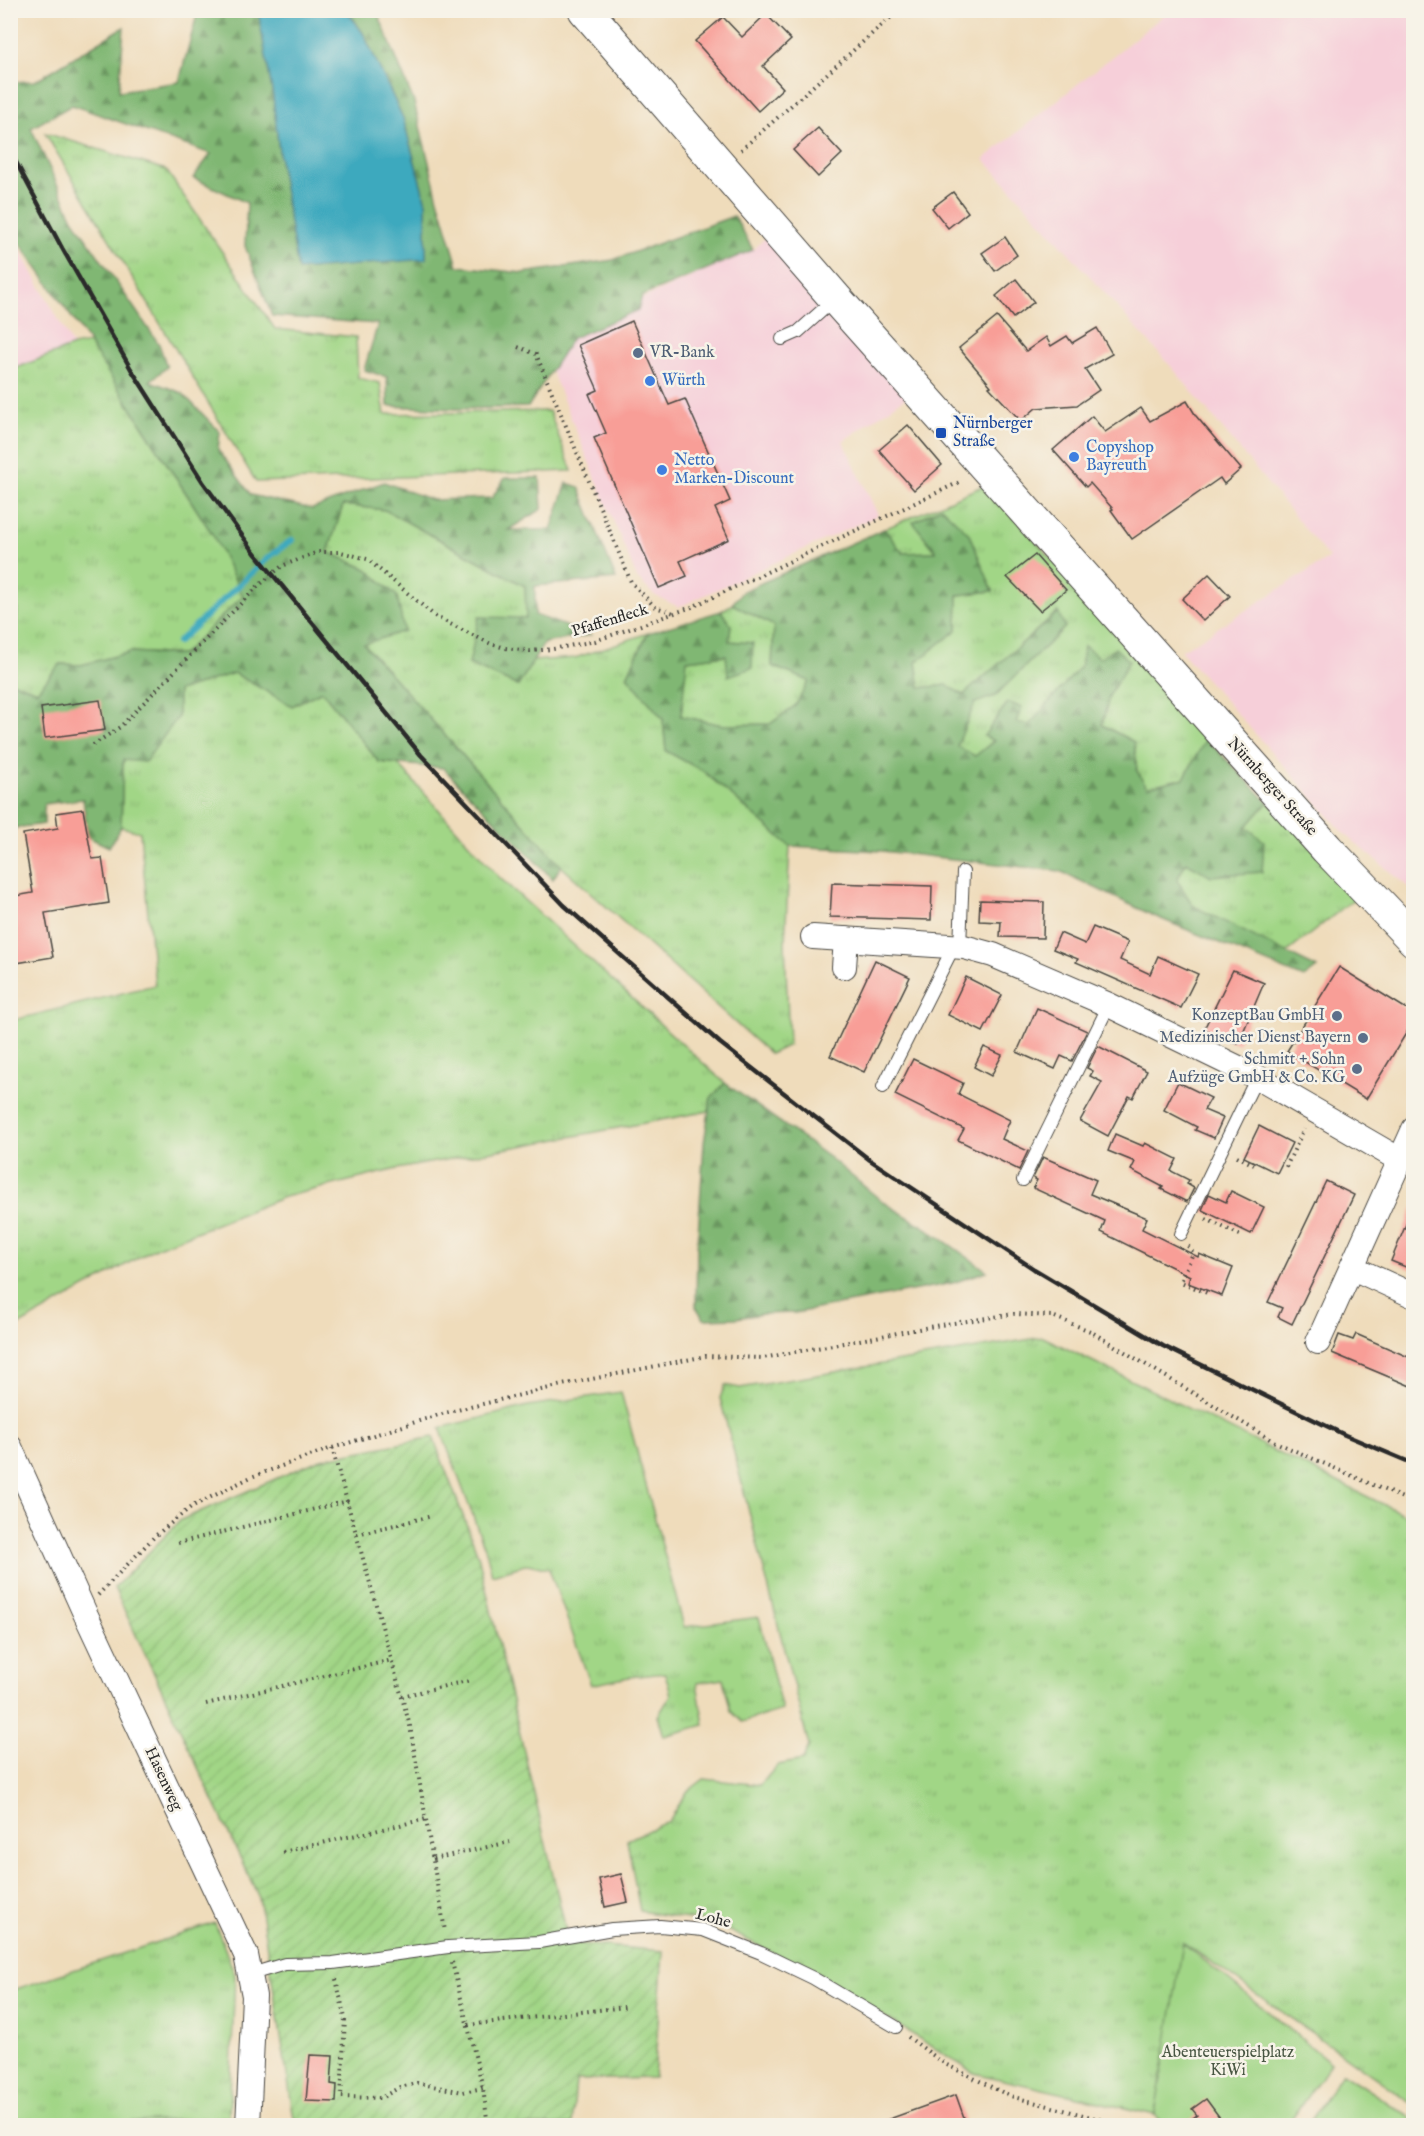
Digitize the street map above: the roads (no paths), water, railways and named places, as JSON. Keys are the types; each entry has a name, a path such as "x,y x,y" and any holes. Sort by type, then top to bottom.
{"main road":[{"name":"Nürnberger Straße","path":"585,10 836,299 1328,849 1413,940"}],"street":[{"path":"813,937 957,947 993,955 1109,1005 1257,1077 1400,1160"},
{"path":"844,967 846,939"},
{"path":"1318,1342 1353,1268 1413,1129"},
{"path":"1353,1268 1413,1296"},
{"name":"Hasenweg","path":"10,1447 84,1611 246,1955 254,1996 248,2126"}],"lane":[{"path":"782,339 798,332 836,299"},
{"path":"883,1087 957,947 963,873"},
{"path":"1023,1179 1109,1005"},
{"path":"1181,1234 1257,1077"},
{"name":"Lohe","path":"251,1974 285,1964 333,1963 448,1947 539,1942 612,1929 660,1926 703,1930 761,1953 813,1978 896,2027"}],"water":[{"path":"258,11 347,11 363,33 403,118 426,203 426,259 298,270 281,170 273,96"}],"waterway":[{"path":"178,642 269,557 292,540"}],"railway":[{"path":"10,151 131,369 203,482 255,553 421,755 564,905 720,1043 870,1160 1034,1269 1163,1346 1345,1435 1414,1464"}],"place":[{"name":"VR-Bank","path":"638,353"},
{"name":"Würth","path":"650,381"},
{"name":"Nürnberger Straße","path":"941,433"},
{"name":"Copyshop Bayreuth","path":"1074,457"},
{"name":"Netto Marken-Discount","path":"662,470"},
{"name":"KonzeptBau GmbH","path":"1337,1016"},
{"name":"Medizinischer Dienst Bayern","path":"1363,1038"},
{"name":"Schmitt + Sohn Aufzüge GmbH & Co. KG","path":"1357,1069"}],"park label":[{"name":"Abenteuerspielplatz KiWi","path":"1228,2062"}]}
